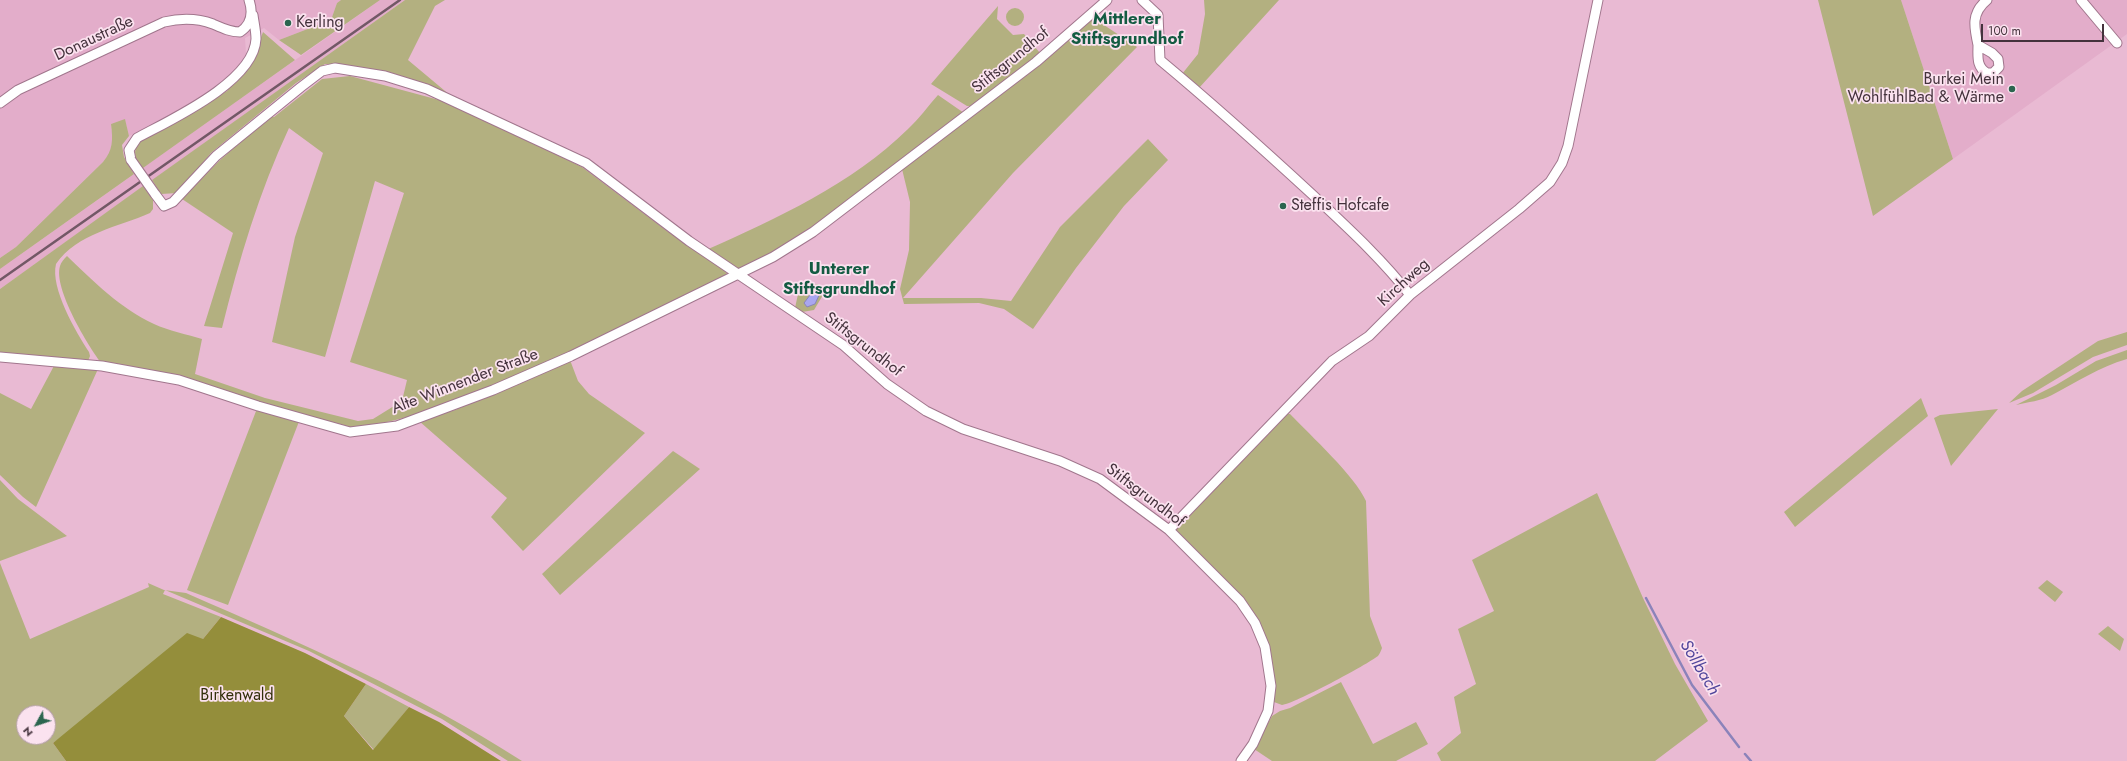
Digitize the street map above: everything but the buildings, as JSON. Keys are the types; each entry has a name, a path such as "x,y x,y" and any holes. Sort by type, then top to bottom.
{"street":[{"path":"249,0 256,40 245,65 223,89 137,138 129,150 131,160 164,206 173,202 216,156 301,86 322,71 344,68 385,76 426,89 586,163 689,241 737,274"},
{"name":"Stiftsgrundhof","path":"737,274 773,257 814,232 1036,62 1107,0"},
{"path":"1142,0 1158,14 1160,60 1278,163 1365,245 1410,295"},
{"name":"Kirchweg","path":"1169,530 1332,361 1369,336 1410,295 1519,209 1550,182 1562,163 1568,146 1598,0"},
{"path":"1978,45 1974,18 1978,9 1987,0"},
{"path":"2081,0 2117,43"},
{"name":"Donaustraße","path":"0,103 18,90 164,22 189,19 240,32 248,26 252,11"},
{"name":"Stiftsgrundhof","path":"737,274 843,345 887,384 926,410 963,429 1082,470 1116,490 1169,530 1223,582 1240,601 1255,623 1265,648 1271,686 1268,711 1253,744 1241,761"},
{"name":"Alte Winnender Straße","path":"0,357 102,366 179,380 272,411 350,432 397,426 493,390 571,356 737,274"}],"shaded area":[{"path":"0,0 341,0 337,3 331,20 279,40 264,28 245,38 246,54 237,68 219,88 177,113 129,136 125,120 111,124 113,139 110,154 16,247 0,258"},
{"path":"341,0 380,0 301,55 279,40 331,20 337,3"},
{"path":"380,0 405,0 0,289 0,269"},
{"path":"405,0 445,0 435,6 408,60 451,96 394,77 340,64 325,64 296,83 211,153 178,193 161,194 152,180"},
{"path":"1204,0 1279,0 1199,88 1182,74 1198,54 1205,14"},
{"path":"1818,0 1901,0 1953,159 1873,216"},
{"path":"1901,0 2127,0 2127,34 1953,159"},
{"path":"998,6 997,19 1013,35 1024,34 1040,53 974,106 967,106 931,84"},
{"path":"1011,8 1019,8 1024,13 1022,24 1019,26 1011,26 1006,21 1006,13"},
{"path":"1092,17 1137,47 1013,173 903,298 981,298 1011,301 1060,227 1148,139 1168,160 1124,206 1076,268 1033,329 1004,309 979,303 904,304 900,289 909,250 910,202 902,169 974,115"},
{"path":"263,32 295,60 143,168 135,155 137,145 140,141 227,91 255,54"},
{"path":"350,76 454,104 582,167 667,231 724,269 727,274 726,277 527,372 470,396 411,416 350,429 102,364 73,316 62,288 59,276 60,266 67,256 108,294 130,311 166,329 202,339 195,374 265,398 358,421 373,419 402,401 407,380 350,362 404,193 375,181 325,357 272,342 295,237 323,153 289,128 259,201 235,277 222,328 204,326 233,233 182,199 219,161 270,116 274,117 322,79"},
{"path":"938,95 964,113 883,177 829,217 771,254 741,269 736,269 706,250 786,213 863,167 886,149 912,125"},
{"path":"125,119 129,136 122,145 124,157 134,174 0,269 0,258 16,247 103,162 109,153 112,144 111,124"},
{"path":"143,186 153,200 153,209 150,213 87,238 65,253 56,264 55,274 60,297 71,322 89,352 90,356 88,361 0,352 0,289"},
{"path":"818,284 822,288 823,295 814,310 802,312 795,308 798,294 809,285"},
{"path":"816,286 821,291 815,304 807,307 804,303 813,291 809,287"},
{"path":"2127,332 2127,345 2093,357 2033,393 2009,403 2022,391 2098,341"},
{"path":"2127,350 2127,359 2098,370 2048,397 2016,405 2056,385 2096,361"},
{"path":"570,360 578,381 589,394 645,433 523,551 491,517 507,498 419,421 455,410"},
{"path":"55,364 98,369 36,507 0,475 0,393 31,409"},
{"path":"1921,398 1928,416 1795,527 1784,512"},
{"path":"258,406 300,419 228,605 187,590"},
{"path":"1998,409 1951,466 1934,418 1940,415"},
{"path":"1287,414 1290,414 1343,468 1366,501 1370,616 1382,648 1378,656 1360,667 1301,698 1282,705 1274,702 1256,620 1177,534 1177,529"},
{"path":"673,451 700,469 560,595 542,574"},
{"path":"0,480 18,499 67,536 0,561"},
{"path":"1597,493 1643,598 1675,664 1708,721 1655,761 1441,761 1437,753 1461,733 1454,697 1476,684 1458,629 1494,611 1472,560"},
{"path":"0,563 30,639 149,587 148,583 165,590 163,594 221,617 203,639 56,741 56,705 16,705 16,745 54,745 66,761 0,761"},
{"path":"2047,580 2063,592 2055,602 2038,588"},
{"path":"165,590 186,593 357,670 441,713 522,761 508,761 442,719 309,651"},
{"path":"2108,626 2124,639 2120,651 2098,634"},
{"path":"1341,682 1373,744 1416,722 1428,744 1396,761 1272,761 1254,749 1272,716"},
{"path":"366,684 409,707 374,750 344,716"}],"green space":[{"name":"Birkenwald","path":"221,617 305,653 366,684 344,716 373,750 409,707 439,722 501,761 66,761 54,745 56,745 56,741 187,633 203,639"}],"waterway":[{"name":"Söllbach","path":"1646,598 1692,685 1739,747"},
{"name":"Söllbach","path":"1745,754 1751,761"}],"railway":[{"path":"0,280 400,0"}],"place":[{"name":"Kerling","path":"288,23"},
{"name":"Burkei Mein WohlfühlBad & Wärme","path":"2012,89"},
{"name":"Steffis Hofcafe","path":"1283,206"}],"district":[{"name":"Mittlerer Stiftsgrundhof","path":"1127,30"},
{"name":"Unterer Stiftsgrundhof","path":"839,280"}]}
